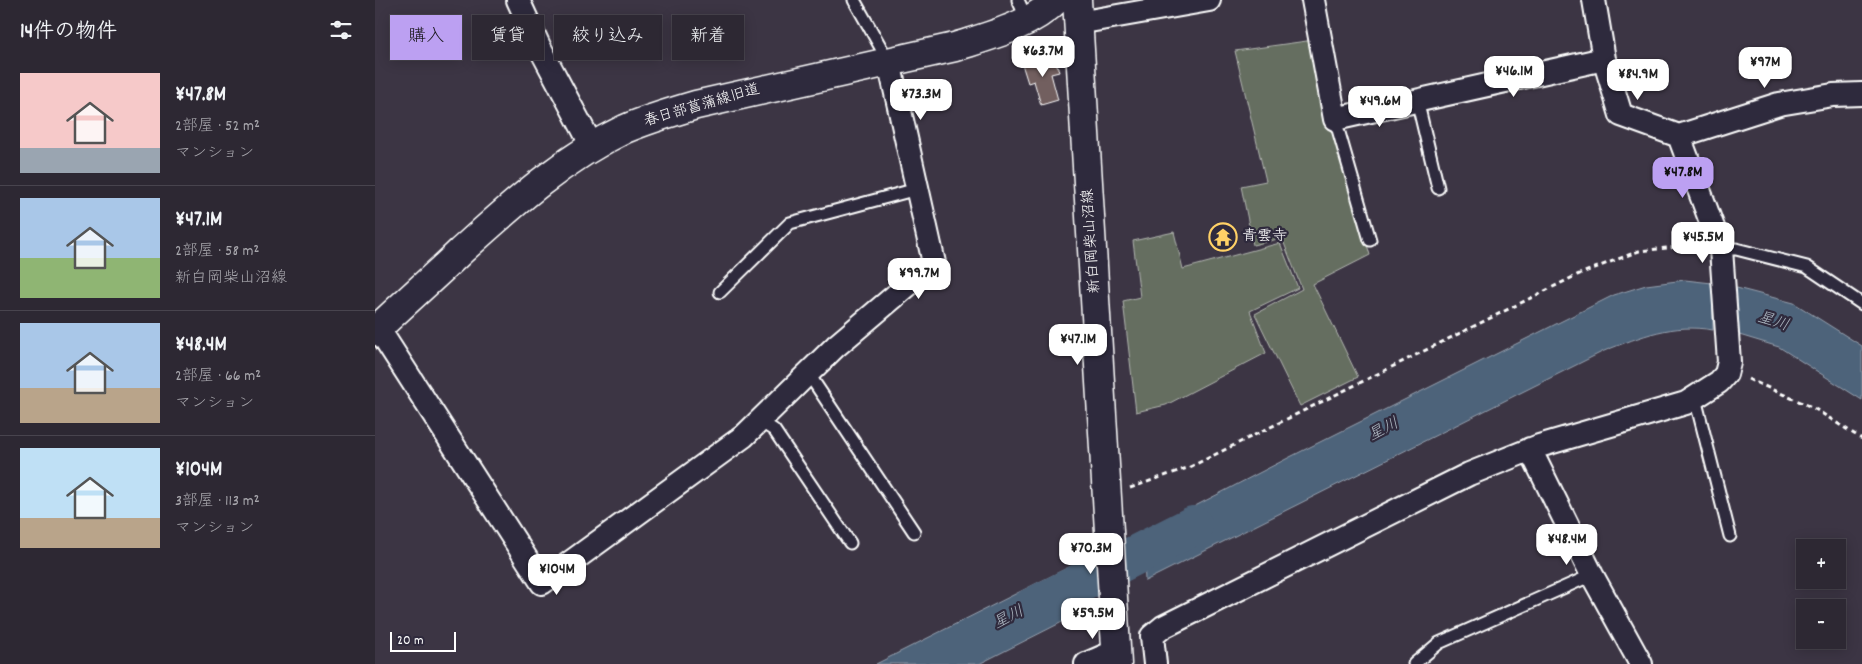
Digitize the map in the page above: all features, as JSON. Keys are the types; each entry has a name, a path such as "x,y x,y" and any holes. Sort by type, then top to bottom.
{"street":[{"path":"518,0 539,46 592,146"},
{"name":"春日部菖蒲線旧道","path":"376,327 518,199 555,170 592,146 625,129 696,105 955,47 995,34 1023,10 1057,0"},
{"path":"1077,12 1209,0"},
{"path":"1313,0 1335,119 1604,59"},
{"path":"1594,0 1604,59 1621,115 1679,136 1779,104 1862,94"},
{"name":"新白岡柴山沼線","path":"1077,12 1117,650"},
{"path":"376,327 542,583 744,436 835,346 934,263 889,62"},
{"path":"1155,664 1152,636 1163,627 1469,474 1530,449 1686,403 1719,382 1727,368 1721,249 1679,136"},
{"path":"1530,449 1592,575 1641,664"},
{"path":"1086,664 1117,650"}],"lane":[{"path":"854,0 889,62"},
{"path":"1417,100 1438,188"},
{"path":"1335,119 1370,240"},
{"path":"720,292 790,223 917,189"},
{"path":"1721,249 1736,249 1807,267 1862,304"},
{"path":"808,373 914,532"},
{"path":"1695,398 1730,536"},
{"path":"760,421 774,430 850,544"},
{"path":"1414,664 1439,643 1592,575"}],"path":[{"path":"1127,489 1190,467 1577,275 1639,251 1700,245 1721,249"},
{"path":"1727,368 1749,380 1812,407 1862,438"}],"green space":[{"path":"1314,40 1329,117 1370,255 1313,284 1358,377 1300,406 1255,314 1302,289 1282,238 1253,245 1241,186 1266,181 1235,51"},
{"path":"1174,232 1183,269 1280,243 1298,288 1250,311 1266,353 1166,405 1136,412 1123,301 1140,297 1133,241"}],"water":[{"path":"1685,280 1712,283 1713,330 1684,328 1657,332 1604,351 1145,581 1143,533 1290,457 1614,295 1646,285"},
{"path":"1733,287 1794,303 1862,346 1862,400 1779,347 1736,334"},
{"path":"1077,563 1080,613 979,664 876,664"}],"building":[{"path":"1054,55 1059,72 1051,74 1058,100 1041,105 1034,81 1028,83 1022,64"}],"waterway":[{"name":"星川","path":"1031,608 1193,526"}],"place":[{"name":"青雲寺","path":"1223,237"}]}
